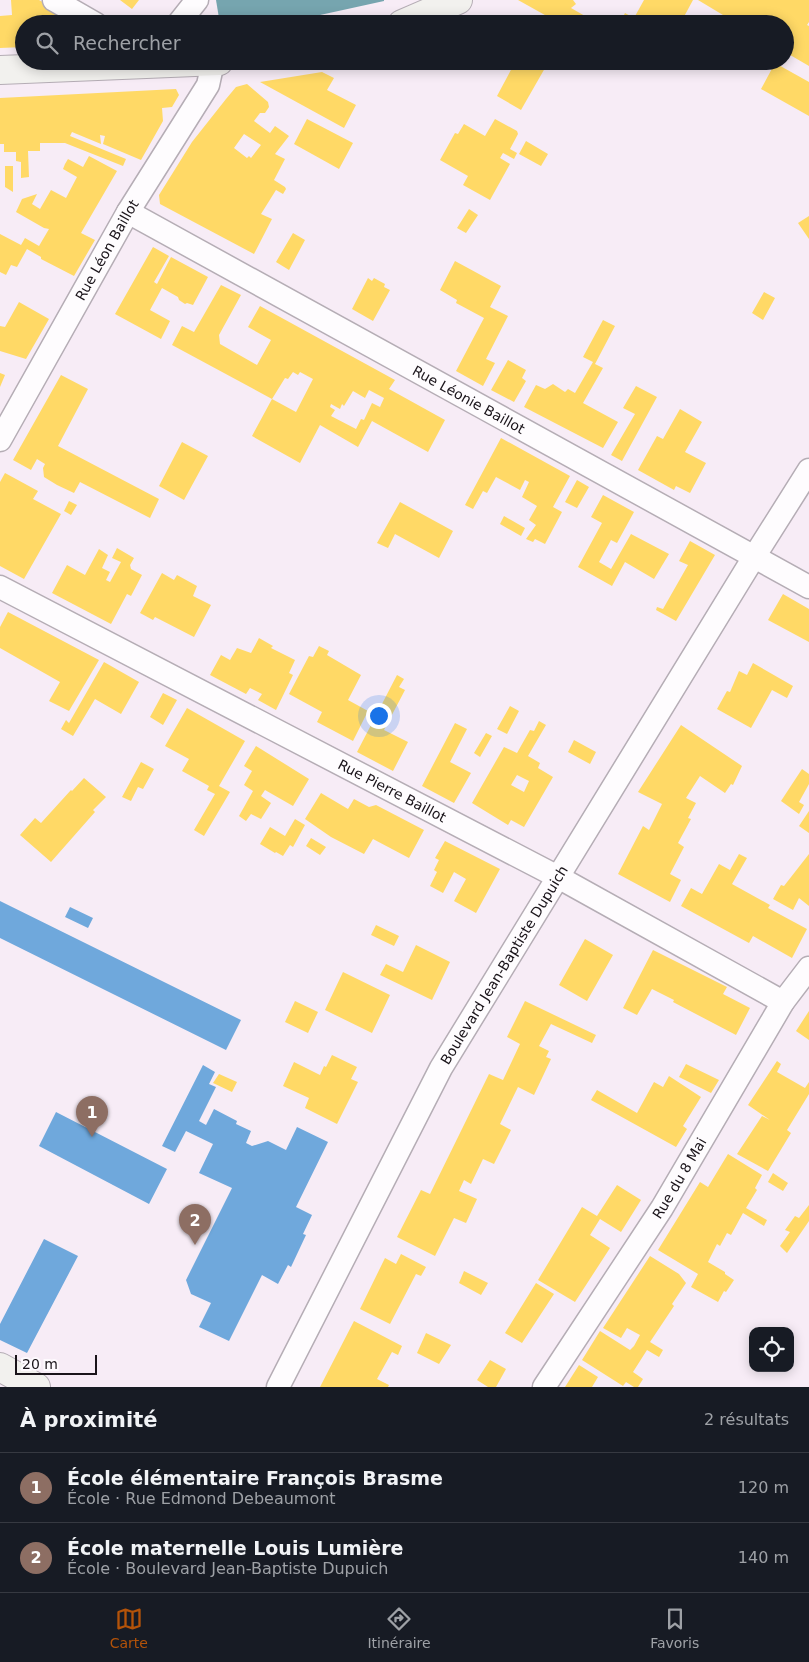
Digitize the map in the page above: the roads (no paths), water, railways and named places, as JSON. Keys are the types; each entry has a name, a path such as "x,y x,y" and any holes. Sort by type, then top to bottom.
{"street":[{"path":"54,0 80,15"},
{"path":"185,15 197,0"},
{"path":"423,15 458,0"},
{"path":"0,70 15,69"},
{"name":"Rue Léon Baillot","path":"0,440 128,212 208,85 211,70"},
{"name":"Rue Léonie Baillot","path":"128,212 809,587"},
{"name":"Boulevard Jean-Baptiste Dupuich","path":"278,1387 441,1068 809,470"},
{"name":"Rue Pierre Baillot","path":"0,587 558,877 783,1002"},
{"name":"Rue du 8 Mai","path":"544,1387 662,1208 783,1002 809,968"},
{"path":"0,1366 36,1387"}],"place":[{"name":"École élémentaire François Brasme","path":"92,1137"},
{"name":"École maternelle Louis Lumière","path":"195,1245"}]}
